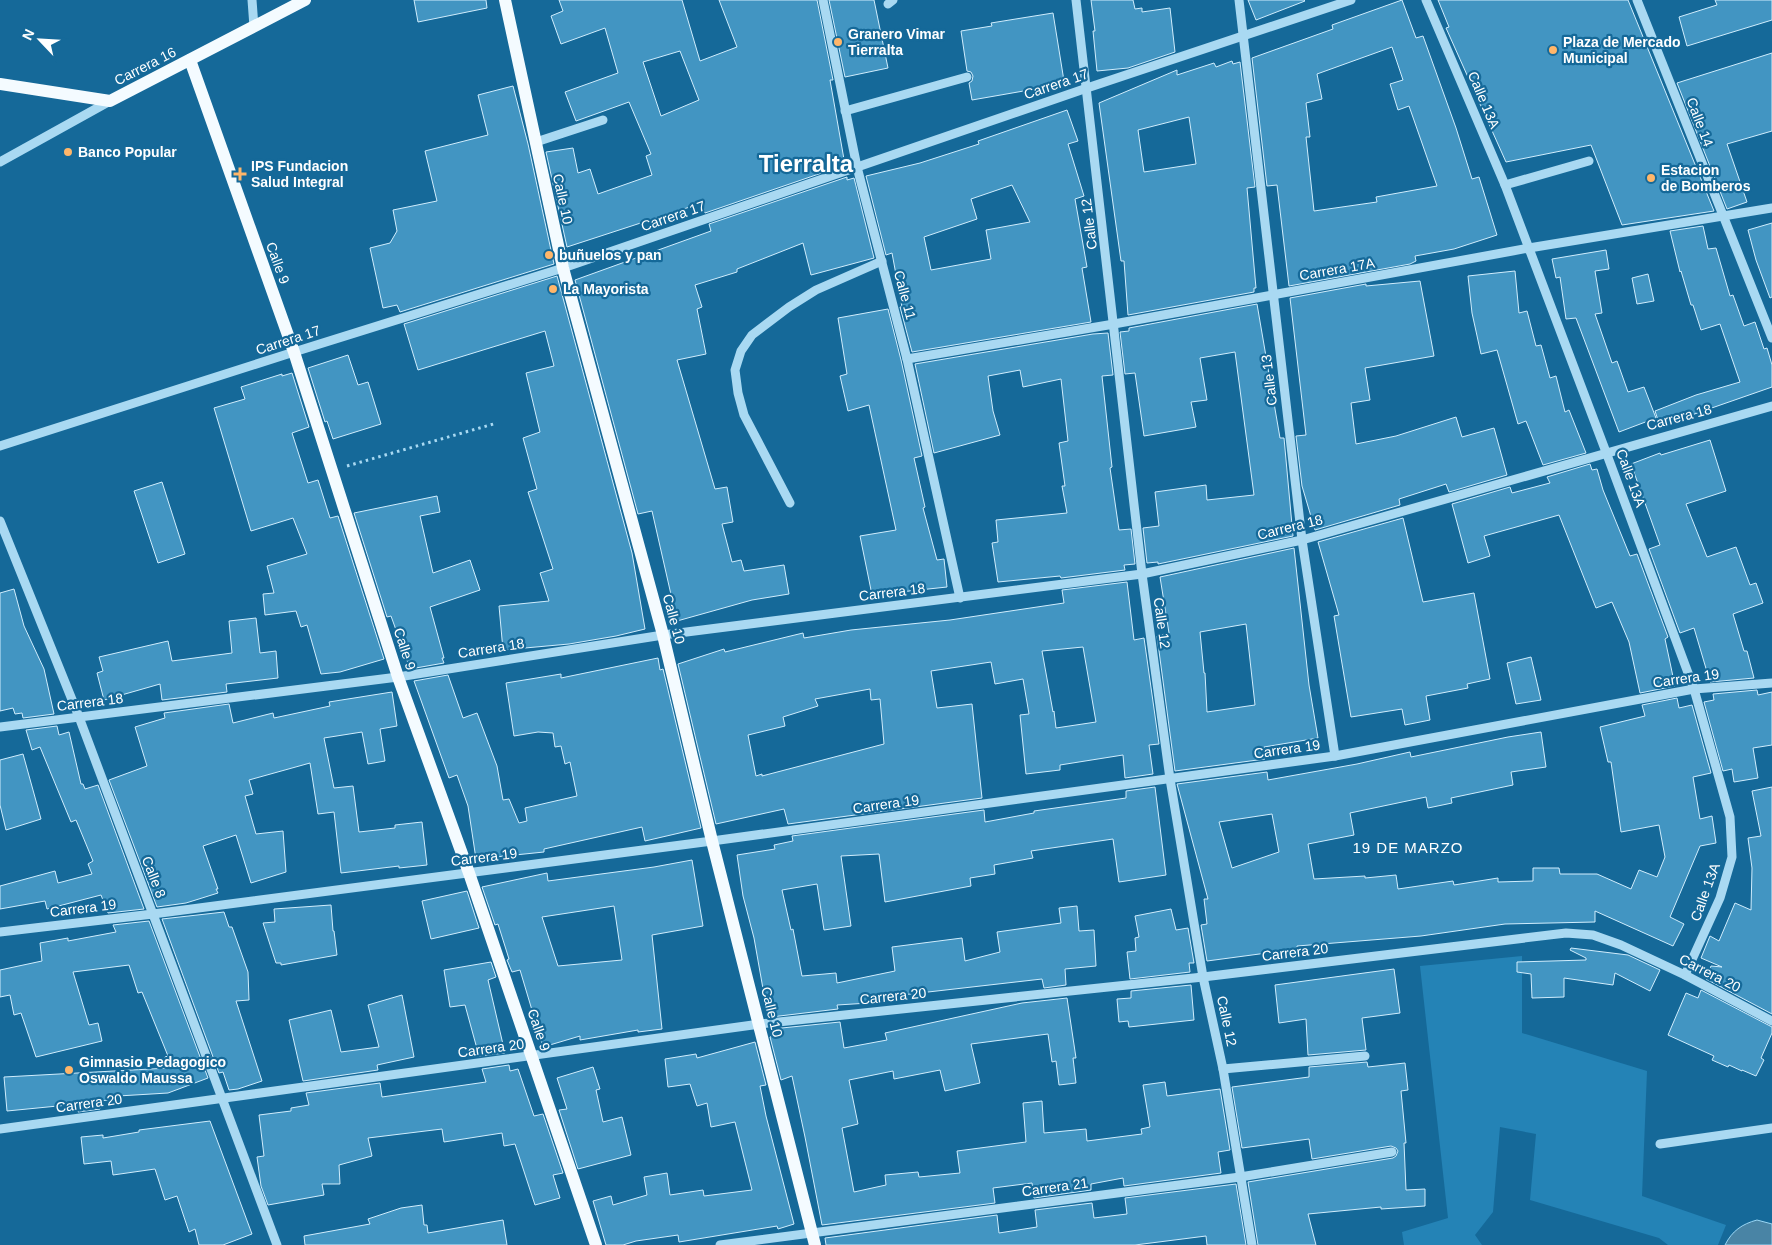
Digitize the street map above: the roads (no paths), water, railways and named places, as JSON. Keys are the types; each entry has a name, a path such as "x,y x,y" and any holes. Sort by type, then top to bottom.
{"main road":[{"name":"Carrera 16","path":"110,101 306,0"},
{"name":"Calle 10","path":"505,0 563,268 663,635 712,841 760,1024 813,1239"},
{"name":"Calle 9","path":"190,60 294,352 398,677 469,873 596,1245"},
{"path":"0,84 110,101"}],"street":[{"path":"252,0 254,27"},
{"name":"Calle 11","path":"823,0 857,168 907,359 960,598"},
{"name":"Calle 12","path":"1076,0 1142,574 1170,779 1203,977 1223,1070 1252,1245"},
{"name":"Calle 13","path":"1239,0 1302,540 1335,756"},
{"name":"Carrera 17","path":"0,446 563,268 1087,88 1351,0"},
{"name":"Calle 13A","path":"1426,0 1506,186 1606,452 1694,689 1730,817 1732,857 1720,898 1685,975"},
{"name":"Calle 14","path":"1637,0 1772,338"},
{"path":"845,111 968,77"},
{"name":"Carrera 16","path":"0,162 110,101"},
{"path":"536,142 603,120"},
{"path":"1506,186 1589,161"},
{"name":"Carrera 17A","path":"907,359 1114,324 1529,248 1772,208"},
{"path":"790,503 744,415 738,393 735,370 741,351 752,335 788,307 816,290 882,261"},
{"name":"Carrera 18","path":"0,727 398,677 663,635 1142,574 1302,540 1772,406"},
{"name":"Calle 8","path":"0,521 79,717 277,1245"},
{"name":"Carrera 19","path":"0,932 153,914 712,841 1335,756 1694,689 1772,683"},
{"name":"Carrera 20","path":"0,1129 760,1024 1203,977 1566,933 1593,935 1621,944 1772,1021"},
{"path":"1223,1070 1365,1056"},
{"path":"1660,1144 1772,1128"},
{"name":"Carrera 21","path":"720,1245 813,1239 1240,1177 1392,1152"}],"place":[{"name":"Granero Vimar Tierralta","path":"838,42"},
{"name":"Plaza de Mercado Municipal","path":"1553,50"},
{"name":"Banco Popular","path":"68,152"},
{"name":"IPS Fundacion Salud Integral","path":"240,174"},
{"name":"Estacion de Bomberos","path":"1651,178"},
{"name":"buñuelos y pan","path":"549,255"},
{"name":"La Mayorista","path":"553,289"},
{"name":"Gimnasio Pedagogico Oswaldo Maussa","path":"69,1070"}],"district":[{"name":"Tierralta","path":"806,164"},
{"name":"19 DE MARZO","path":"1408,848"}]}
